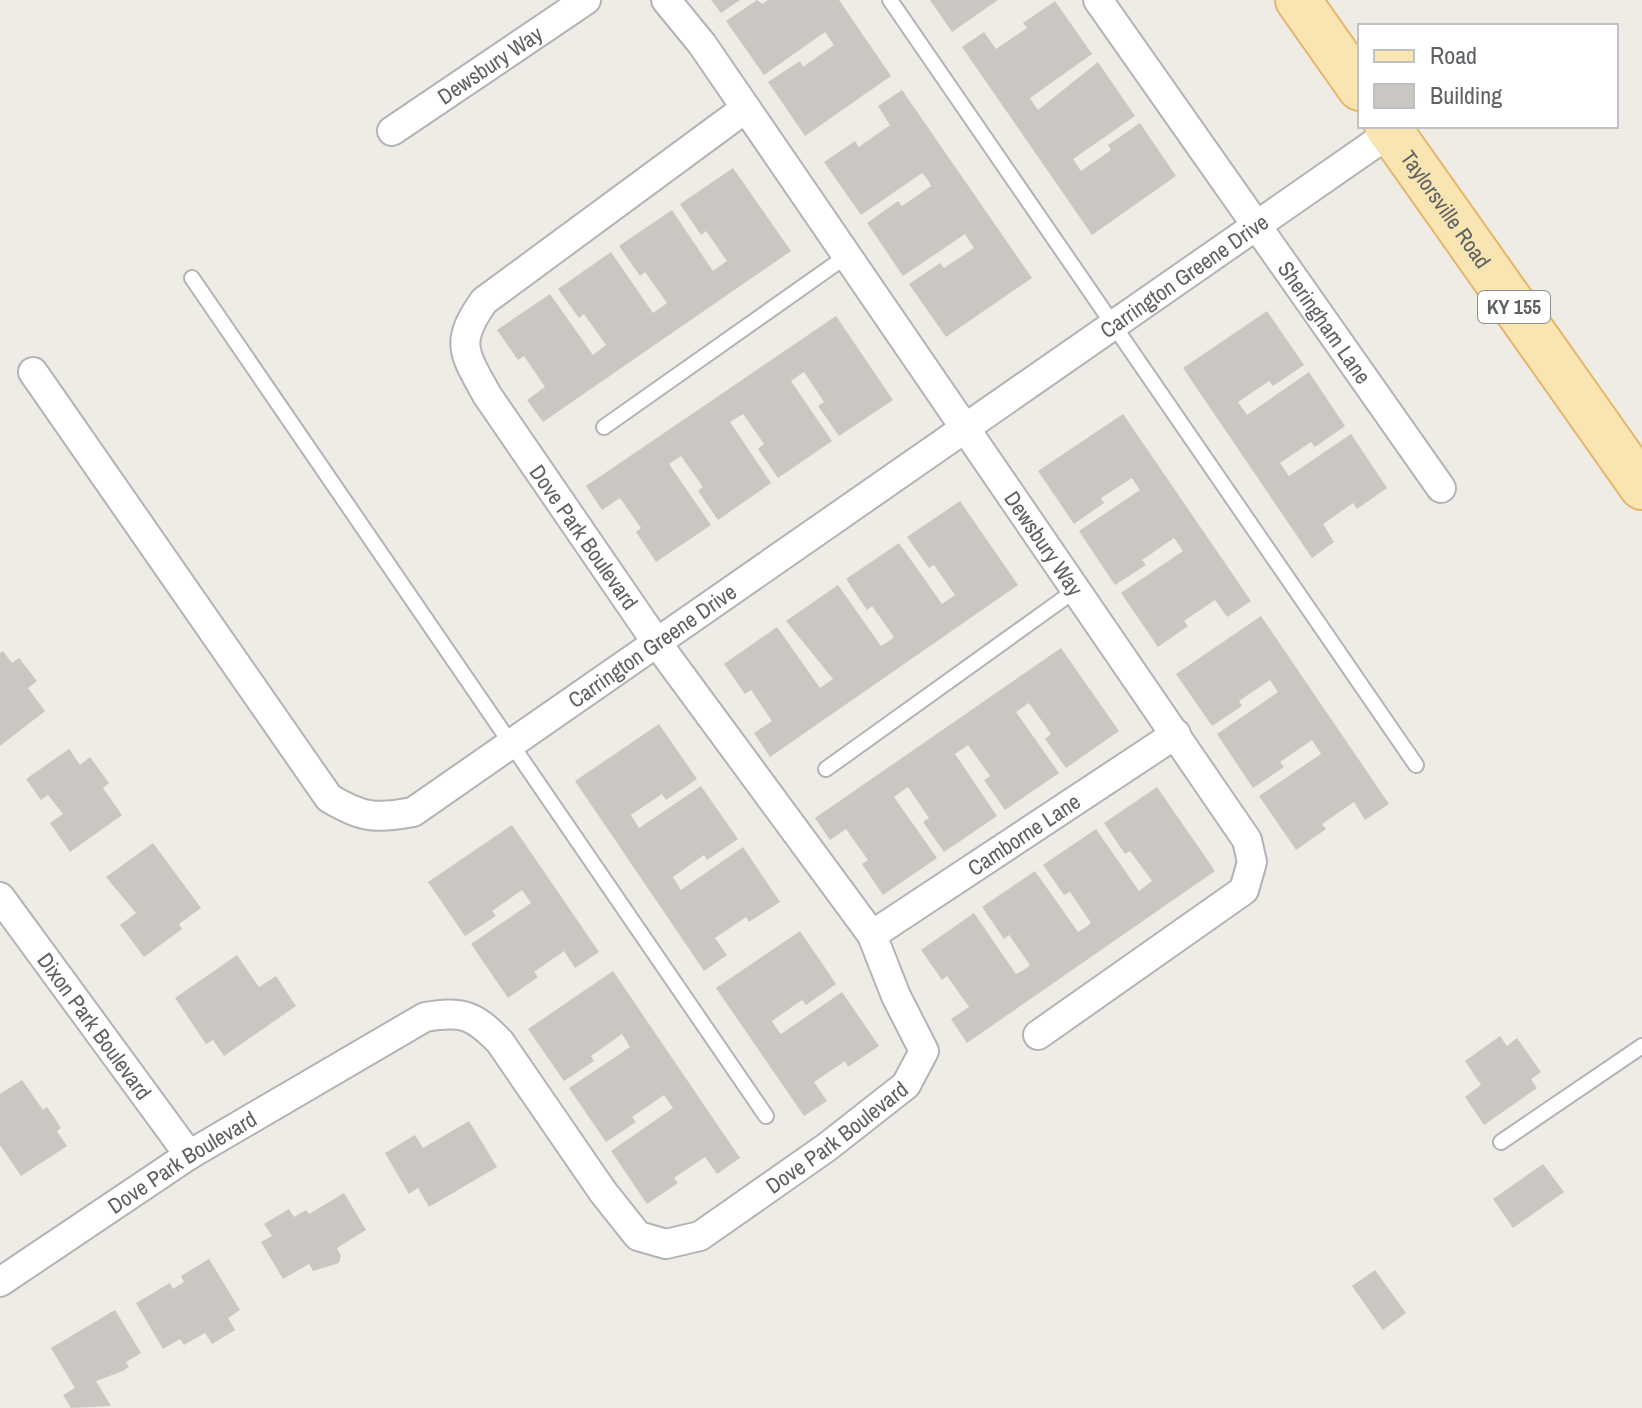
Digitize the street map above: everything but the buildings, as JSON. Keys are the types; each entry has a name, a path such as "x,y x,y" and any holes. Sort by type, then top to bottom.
{"main road":[{"path":"1298,0 1358,85"},
{"name":"Taylorsville Road","path":"1389,129 1642,487"}],"street":[{"name":"Dewsbury Way","path":"392,131 586,0"},
{"name":"Dewsbury Way","path":"666,0 746,108 968,427 1247,840 1252,862 1244,890 1038,1035"},
{"name":"Sheringham Lane","path":"1098,0 1441,488"},
{"name":"Dove Park Boulevard","path":"0,1282 189,1155 425,1017 456,1012 482,1023 500,1042 603,1192 638,1236 666,1244 700,1236 827,1147 906,1085 924,1051 896,996 872,935 657,643 487,395 464,354 468,323 484,301 746,108"},
{"name":"Carrington Greene Drive","path":"33,372 329,798 357,815 385,818 413,812 1258,225 1389,129"},
{"name":"Camborne Lane","path":"872,935 1176,734"},
{"name":"Dixon Park Boulevard","path":"0,897 189,1155"}],"lane":[{"path":"890,0 1111,327 1147,372 1416,765"},
{"path":"604,427 848,255"},
{"path":"192,278 766,1116"},
{"path":"826,769 1077,589"},
{"path":"1501,1142 1642,1046"}]}
